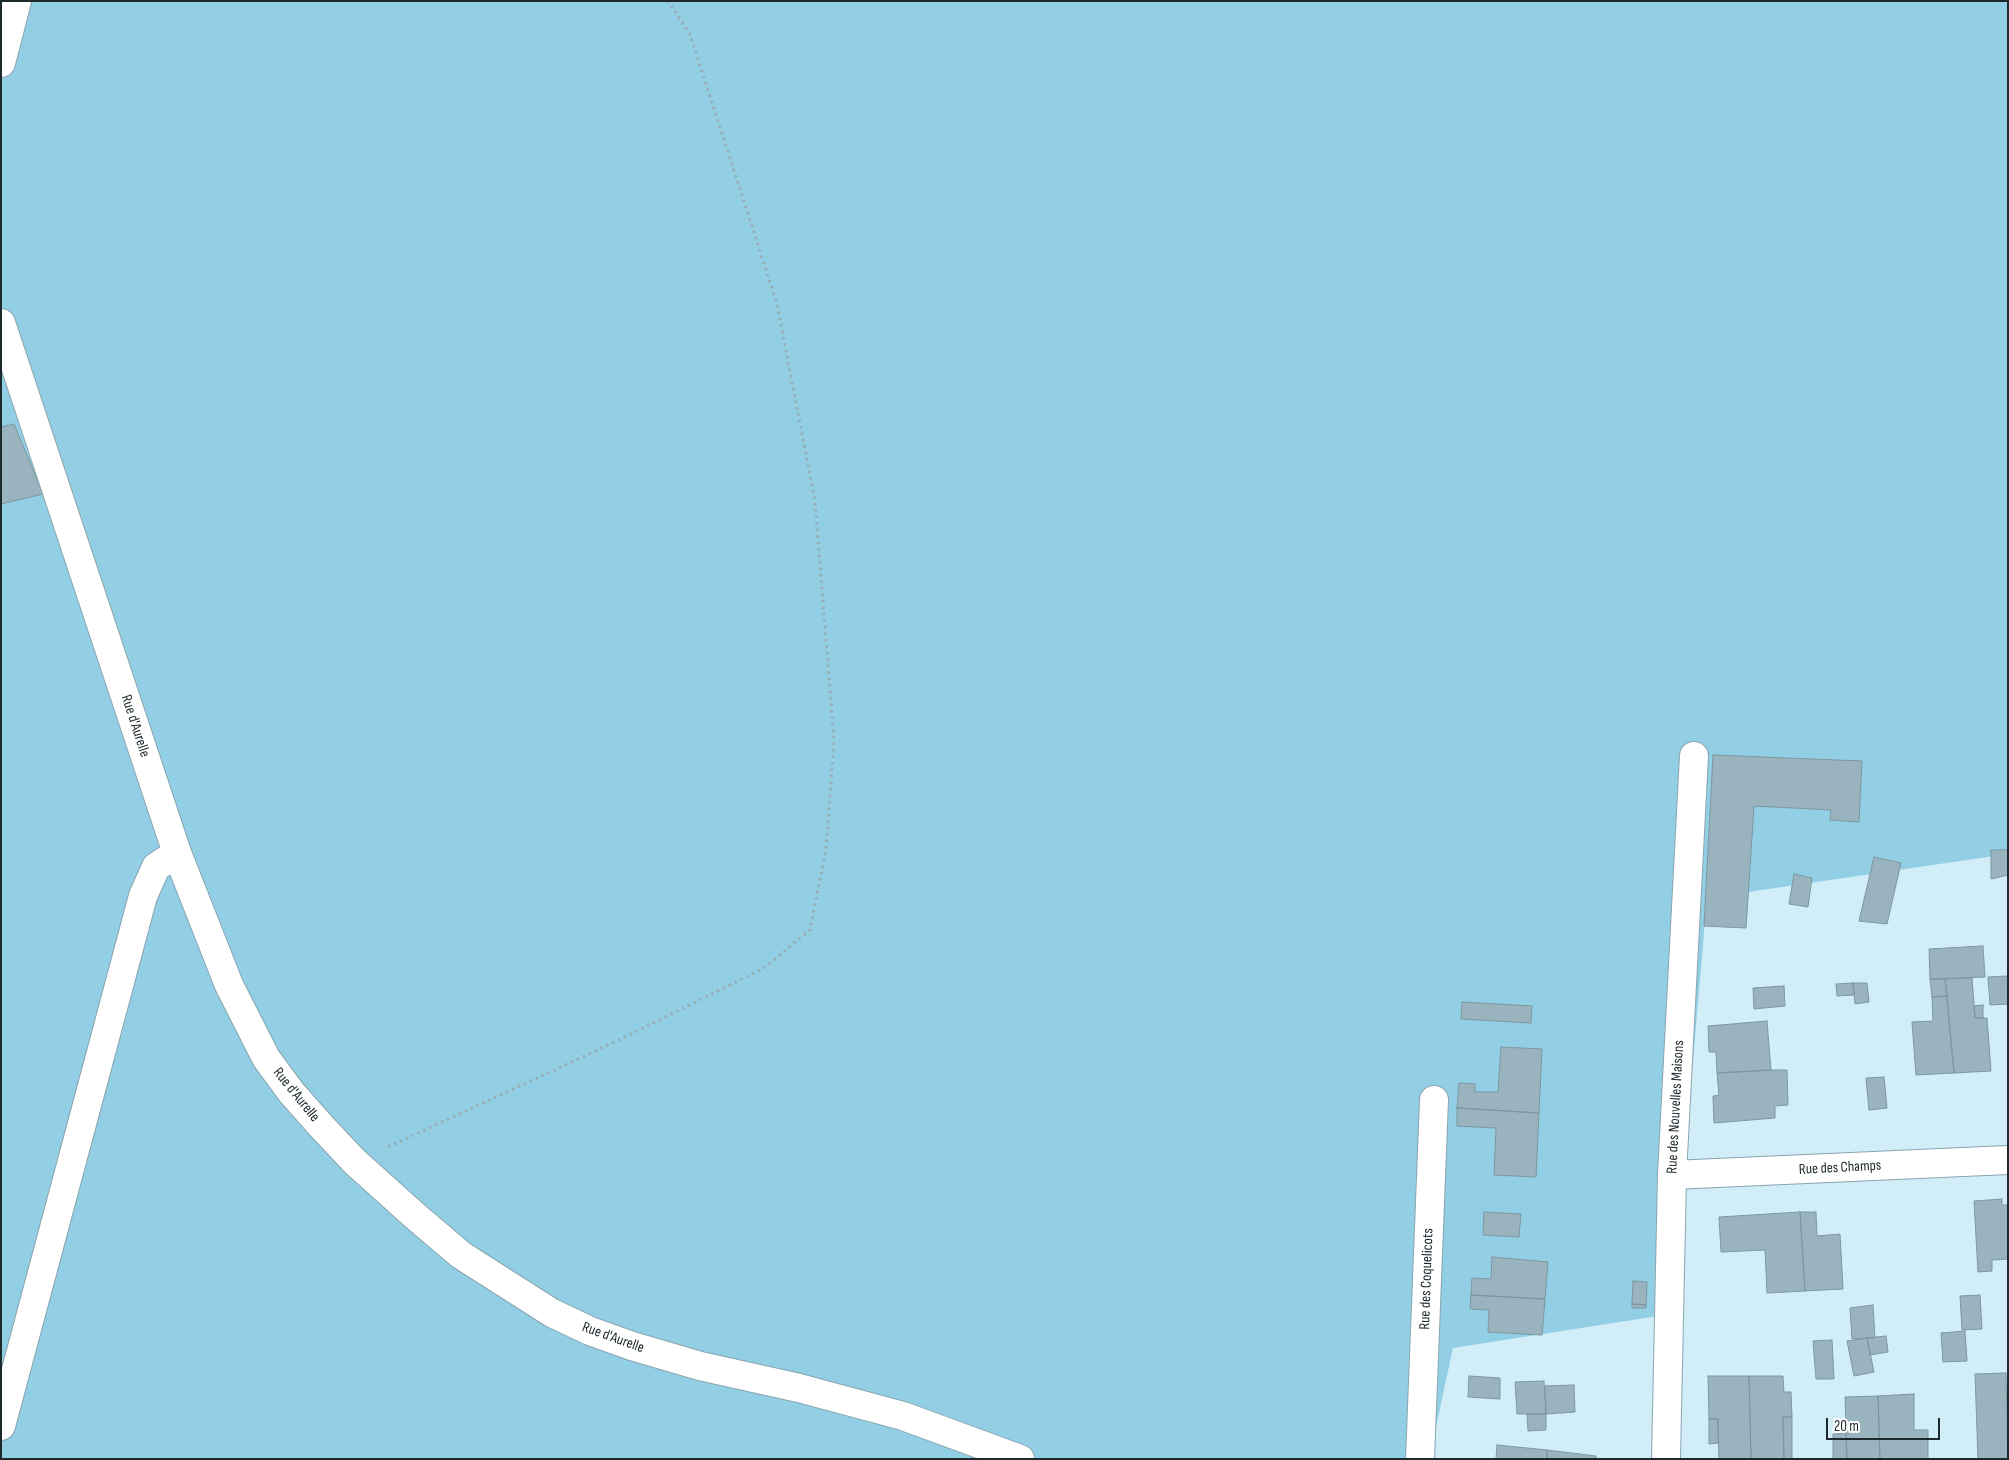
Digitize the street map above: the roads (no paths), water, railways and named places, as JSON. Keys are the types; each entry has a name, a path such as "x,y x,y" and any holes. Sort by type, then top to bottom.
{"street":[{"path":"1,63 17,1"},
{"name":"Rue d'Aurelle","path":"1,323 177,853 229,985 266,1058 291,1092 355,1162 414,1215 462,1255 552,1313 590,1331 632,1346 700,1366 799,1388 903,1416 1020,1459"},
{"name":"Rue des Nouvelles Maisons","path":"1666,1459 1672,1175 1694,756"},
{"path":"1,1426 143,896 156,867 177,853"},
{"name":"Rue des Coquelicots","path":"1420,1459 1434,1100"},
{"name":"Rue des Champs","path":"1672,1175 2008,1160"}]}
